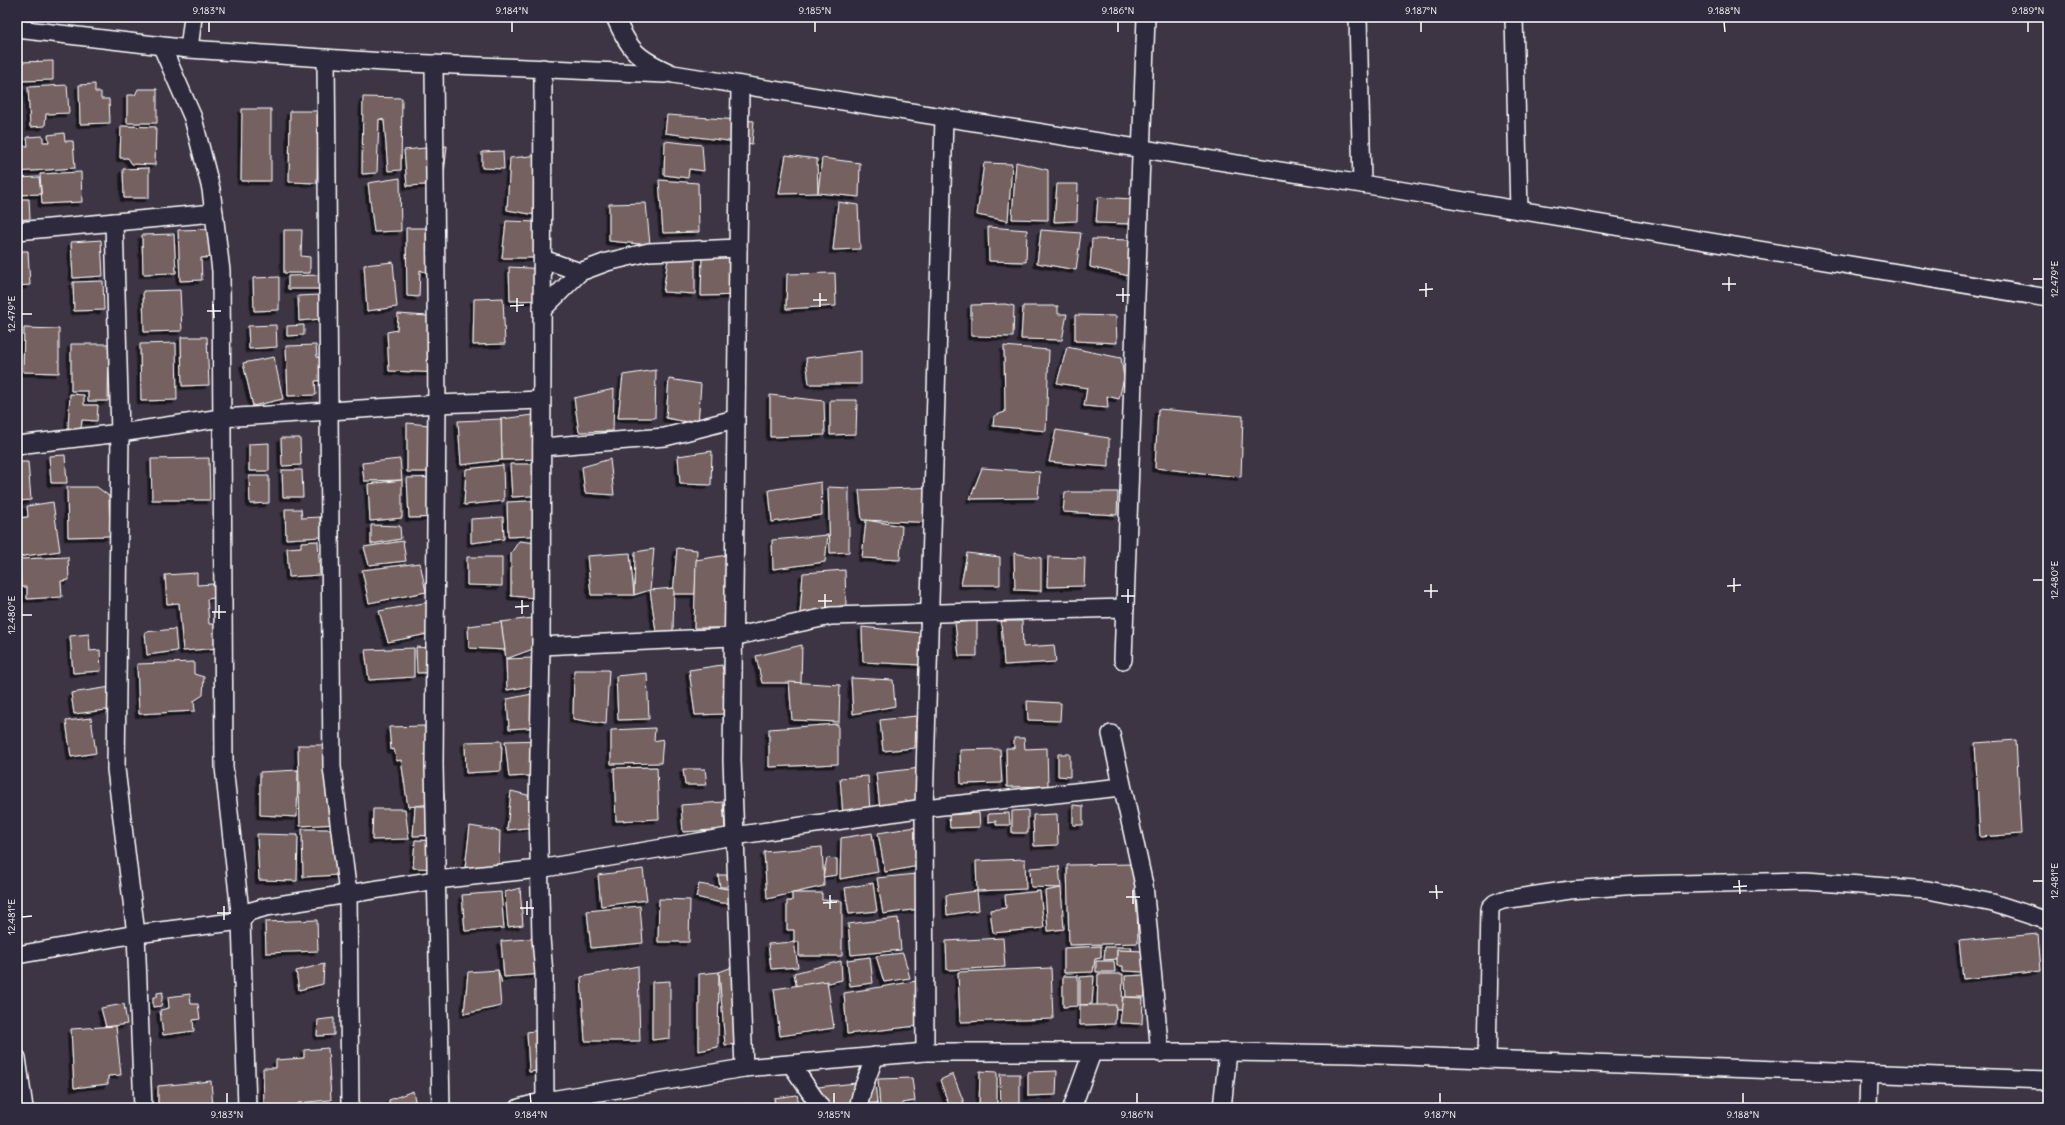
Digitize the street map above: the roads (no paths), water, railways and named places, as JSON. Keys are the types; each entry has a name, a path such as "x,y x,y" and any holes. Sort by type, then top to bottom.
{"street":[{"path":"189,49 193,17"},
{"path":"615,17 625,40 640,58 673,74"},
{"path":"1124,660 1146,17"},
{"path":"1358,17 1362,184"},
{"path":"1514,17 1519,210"},
{"path":"17,29 45,25 162,47 189,49 434,64 673,74 740,86 1362,184 2048,298"},
{"path":"162,47 193,118 212,189 221,271 224,767 241,921 247,1108"},
{"path":"326,58 332,767 348,894 350,1108"},
{"path":"434,64 437,404 434,757 441,1108"},
{"path":"543,68 539,869 544,974 544,1101"},
{"path":"740,86 732,637 734,836 744,1068"},
{"path":"925,1052 924,808 944,118"},
{"path":"17,231 214,213"},
{"path":"114,222 120,433 116,769 136,934 142,1108"},
{"path":"542,310 580,272 607,262 649,252 738,248"},
{"path":"543,258 580,272"},
{"path":"17,445 120,433 221,418 437,404 541,400"},
{"path":"542,447 665,438 735,419"},
{"path":"541,646 732,637 831,616 1125,608"},
{"path":"1111,734 1144,885 1160,1053"},
{"path":"17,955 136,934 241,921 248,912 266,906 436,880 539,869 734,836 924,808 1122,787"},
{"path":"1487,1059 1490,908 1503,900 1570,890 1638,885 1806,881 1928,890 1993,903 2048,921"},
{"path":"521,1108 544,1101 744,1068 925,1052 1228,1052 1487,1059 2048,1080"},
{"path":"1222,1108 1228,1052"},
{"path":"1072,1108 1092,1053"},
{"path":"858,1108 862,1091 875,1056"},
{"path":"17,1058 24,1108"},
{"path":"791,1064 821,1108"},
{"path":"1868,1108 1869,1073"}]}
